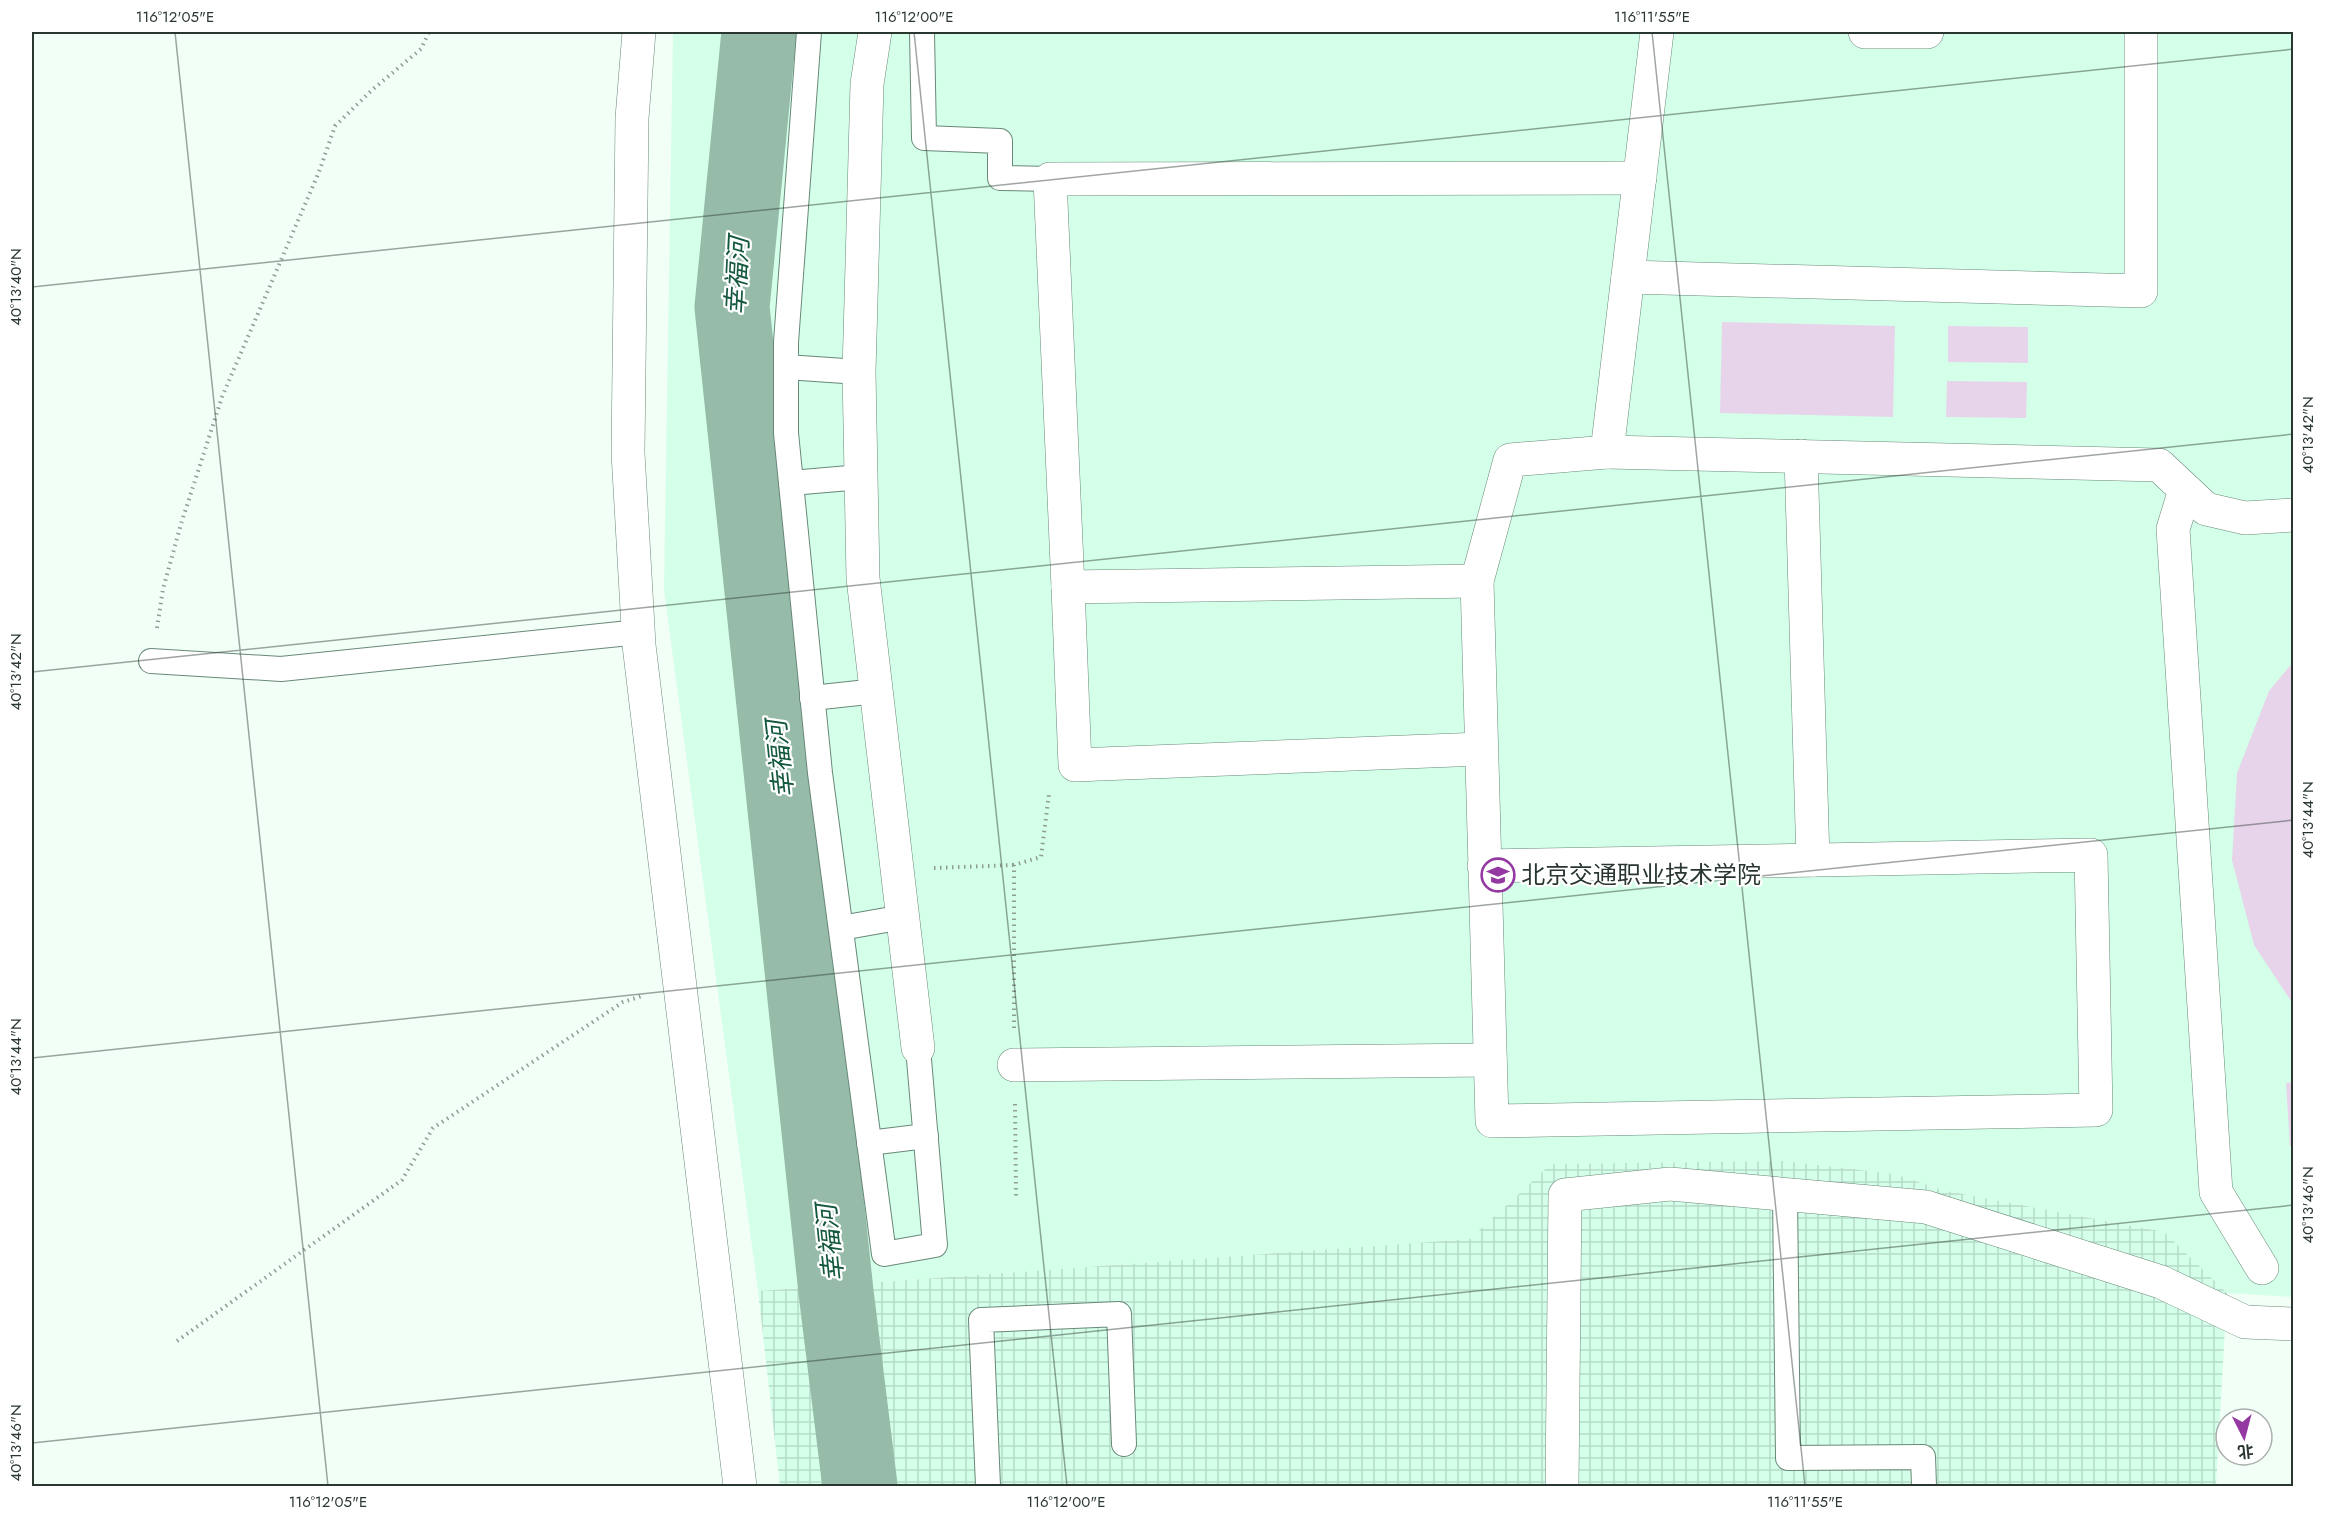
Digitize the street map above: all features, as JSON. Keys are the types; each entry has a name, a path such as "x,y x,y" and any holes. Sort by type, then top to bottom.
{"street":[{"path":"639,32 632,118 628,453 639,632 740,1486"},
{"path":"875,32 867,84 859,372 863,578 918,1048"},
{"path":"1607,452 1657,32"},
{"path":"1865,32 1927,32"},
{"path":"1628,277 2141,291 2141,32"},
{"path":"1481,748 1075,765 1050,178 1640,178"},
{"path":"1484,866 2091,855 2096,1110 1492,1121 1484,866 1477,581 1510,460 1607,452 2159,465 2206,509 2245,518 2294,515"},
{"path":"1802,456 1813,860"},
{"path":"2185,490 2173,529 2216,1192 2262,1268"},
{"path":"1068,587 1477,581"},
{"path":"1014,1065 1490,1060"},
{"path":"1562,1486 1565,1195 1670,1184 1926,1208 2161,1282 2246,1322 2294,1324"}],"lane":[{"path":"809,32 786,366 786,433 812,698 884,1254 935,1245 918,1048"},
{"path":"922,32 924,138 999,141 1000,178 1050,178"},
{"path":"786,366 859,372"},
{"path":"791,483 861,477"},
{"path":"152,662 281,669 639,632"},
{"path":"812,698 877,691"},
{"path":"841,928 903,918"},
{"path":"869,1143 926,1136"},
{"path":"1785,1194 1788,1458 1923,1457 1923,1486"},
{"path":"988,1486 981,1320 1119,1314 1124,1444"}],"path":[{"path":"152,662 166,579 222,397 319,172 336,126 372,90 421,49 429,32"},
{"path":"898,869 1014,865 1041,856 1050,789 1075,765"},
{"path":"1014,865 1016,1196"},
{"path":"177,1341 402,1180 433,1128 623,1002 680,983"}],"shaded area":[{"name":"北京交通职业技术学院","path":"673,32 2293,32 2293,1297 2227,1293 2164,1232 1942,1190 1895,1174 1784,1161 1551,1164 1470,1239 758,1291 664,590"},
{"path":"1722,322 1895,326 1893,417 1720,413"},
{"path":"1948,326 2028,327 2028,363 1948,362"},
{"path":"1947,381 2027,382 2026,418 1946,417"},
{"path":"2293,662 2294,817 2291,831 2294,875 2293,1004 2254,945 2232,860 2237,773 2269,691"},
{"path":"2293,1082 2293,1146 2290,1146 2286,1083"},
{"path":"1784,1161 1895,1174 1942,1190 2164,1232 2227,1293 2221,1407 2214,1407 2216,1486 780,1486 758,1291 1470,1239 1551,1164"}],"waterway":[{"name":"幸福河","path":"759,32 732,307 836,1292 860,1486"}],"place":[{"name":"北京交通职业技术学院","path":"1498,875"}]}
